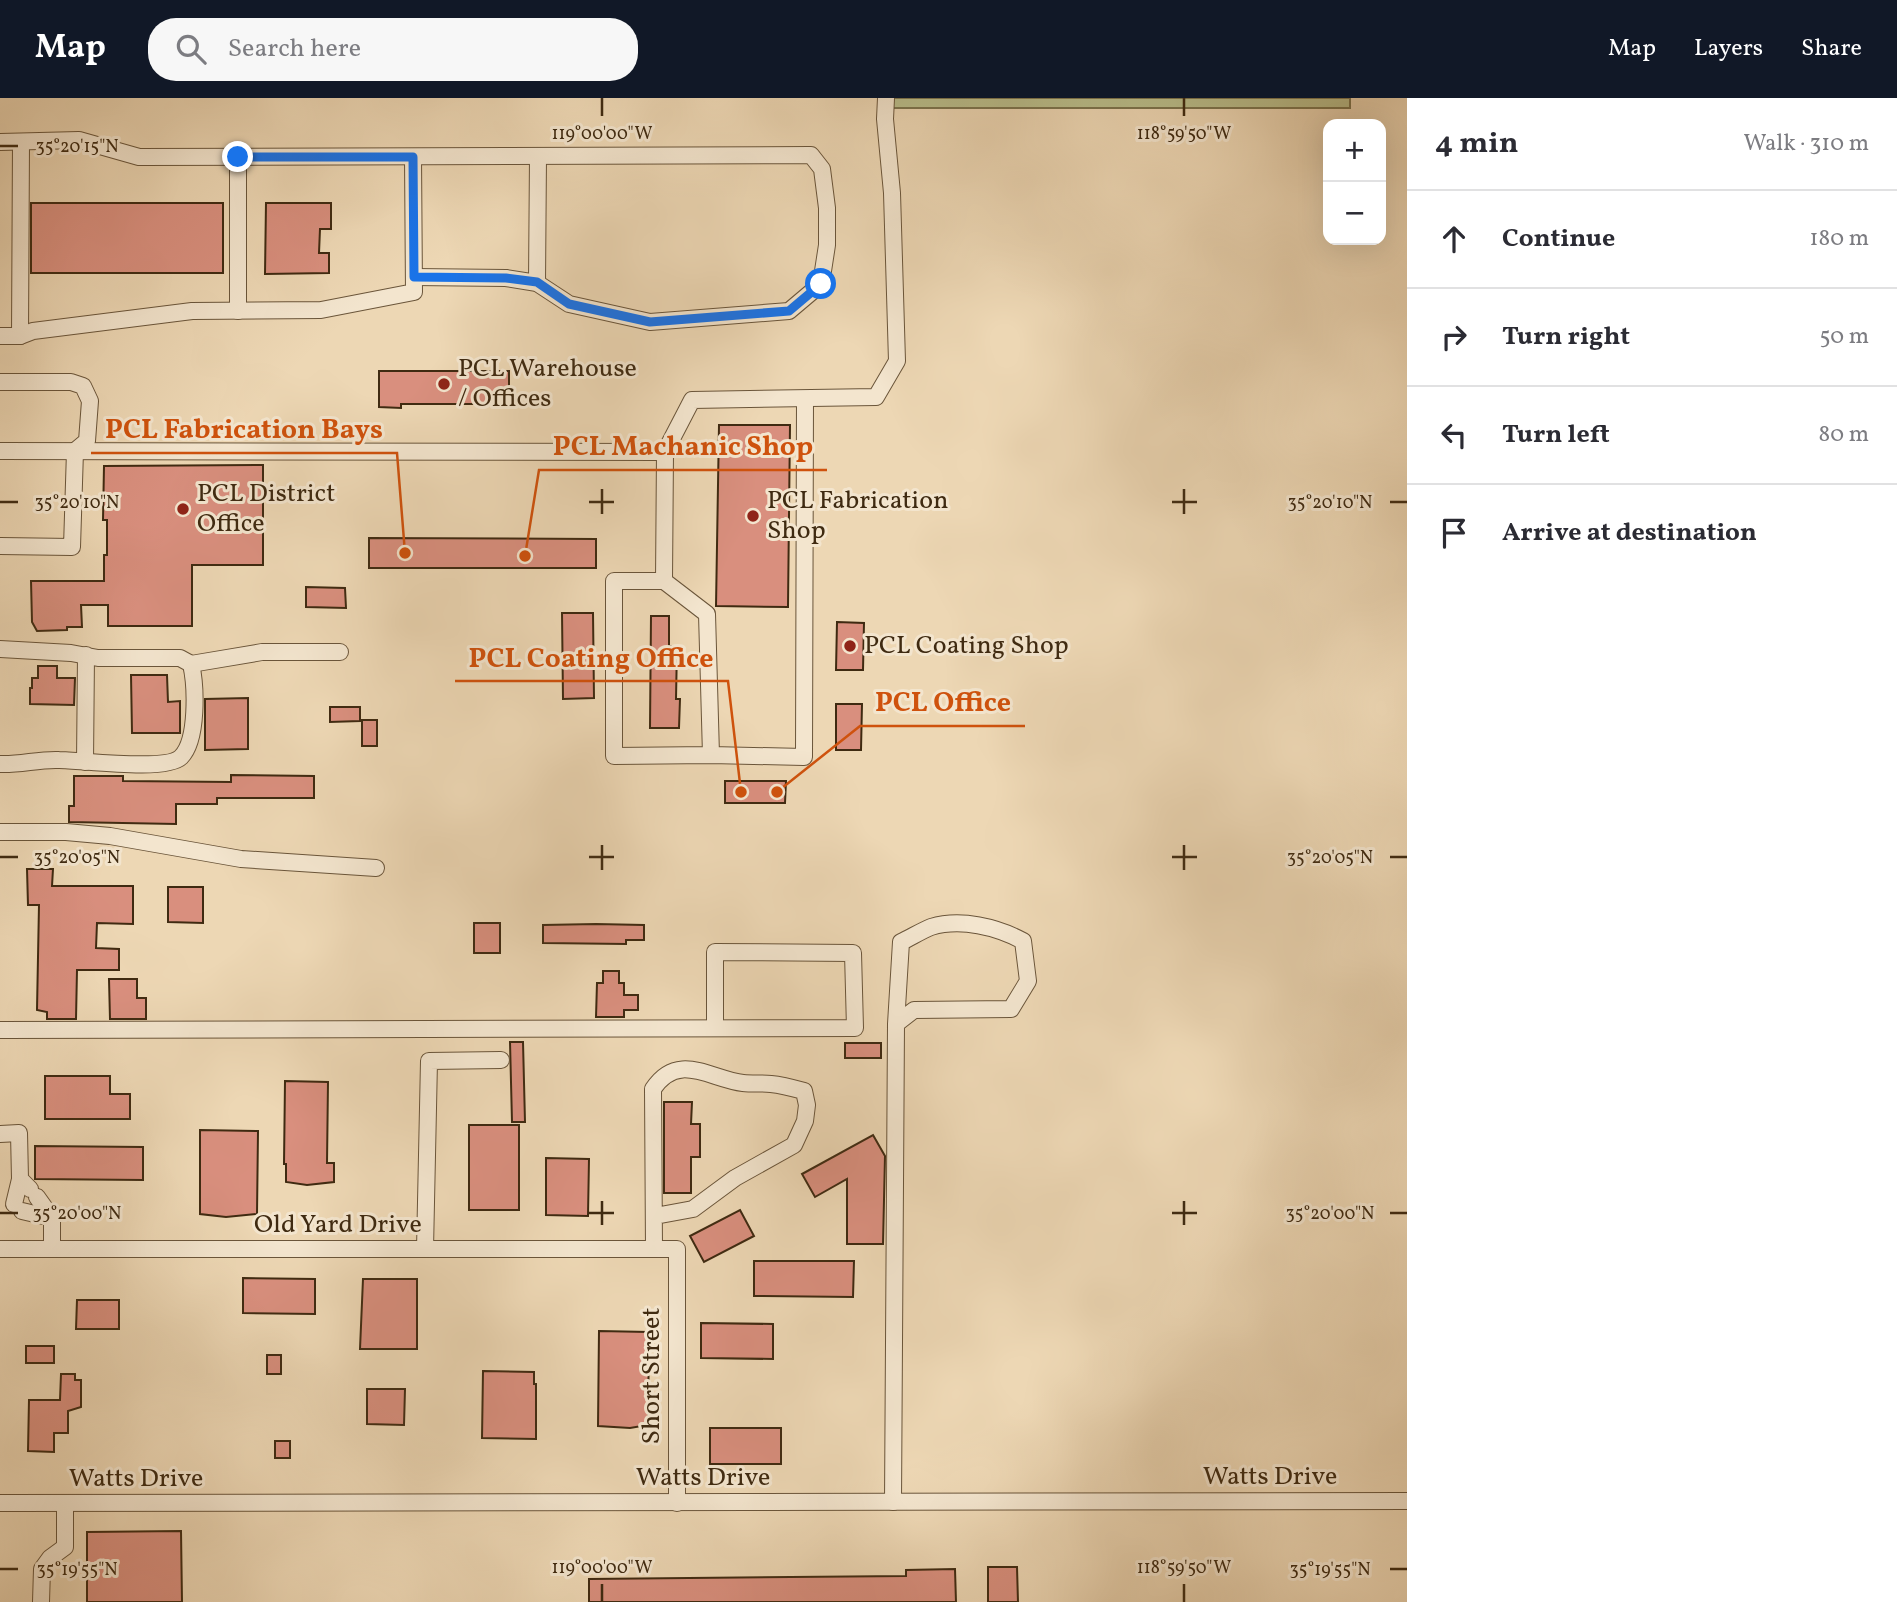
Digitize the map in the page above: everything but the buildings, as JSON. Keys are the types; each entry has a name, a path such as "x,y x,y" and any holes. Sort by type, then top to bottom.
{"street":[{"path":"664,581 665,452 692,400 876,397 897,361 886,98"},
{"path":"0,142 79,140 139,157 811,155 822,169 827,208 827,245 821,284 789,311 650,322 569,304 537,282 506,278 414,277"},
{"path":"20,142 20,336"},
{"path":"238,157 238,312"},
{"path":"0,336 20,336 33,331 192,311 321,310 414,292 413,157"},
{"path":"537,157 537,282"},
{"path":"0,382 71,382 83,386 90,401 88,441 75,451"},
{"path":"711,755 707,614 664,581 614,581 614,757 804,757 806,398"},
{"path":"0,546 72,547 75,451"},
{"path":"0,452 665,452"},
{"path":"0,649 30,649 98,658 180,658 191,664 262,652 340,652"},
{"path":"85,762 86,655"},
{"path":"0,764 58,760 172,763 182,756 191,732 196,686 191,664"},
{"path":"0,832 99,835 241,859 376,868"},
{"path":"893,1502 896,1024 901,942 932,927 965,924 1001,929 1023,941 1028,981 1011,1009 914,1010 896,1024"},
{"path":"0,1030 855,1028 853,953 715,952 715,1028"},
{"path":"425,1249 429,1061 501,1060"},
{"path":"654,1249 653,1088 661,1076 676,1070 692,1069 742,1083 773,1084 804,1091 807,1105 805,1121 794,1145 735,1178 693,1209 655,1216"},
{"path":"0,1134 19,1133 29,1188 52,1218 52,1249"},
{"path":"29,1188 18,1207 52,1218"},
{"name":"Old Yard Drive","path":"0,1249 677,1249"},
{"name":"Short Street","path":"677,1249 677,1503"},
{"name":"Watts Drive","path":"0,1503 1407,1501"},
{"path":"41,1602 42,1569 50,1558 65,1547 65,1503"}],"green space":[{"path":"891,98 1350,98 1350,108 891,108"}],"place":[{"name":"PCL Warehouse / Offices","path":"444,384"},
{"name":"PCL District Office","path":"183,509"},
{"name":"PCL Fabrication Shop","path":"753,516"},
{"name":"PCL Fabrication Bays","path":"405,553"},
{"name":"PCL Machanic Shop","path":"525,556"},
{"name":"PCL Coating Shop","path":"850,646"},
{"name":"PCL Coating Office","path":"741,792"},
{"name":"PCL Office","path":"777,792"}],"route":[{"path":"238,157 413,157 414,277 506,278 537,282 569,304 650,322 789,311 821,284"}]}
